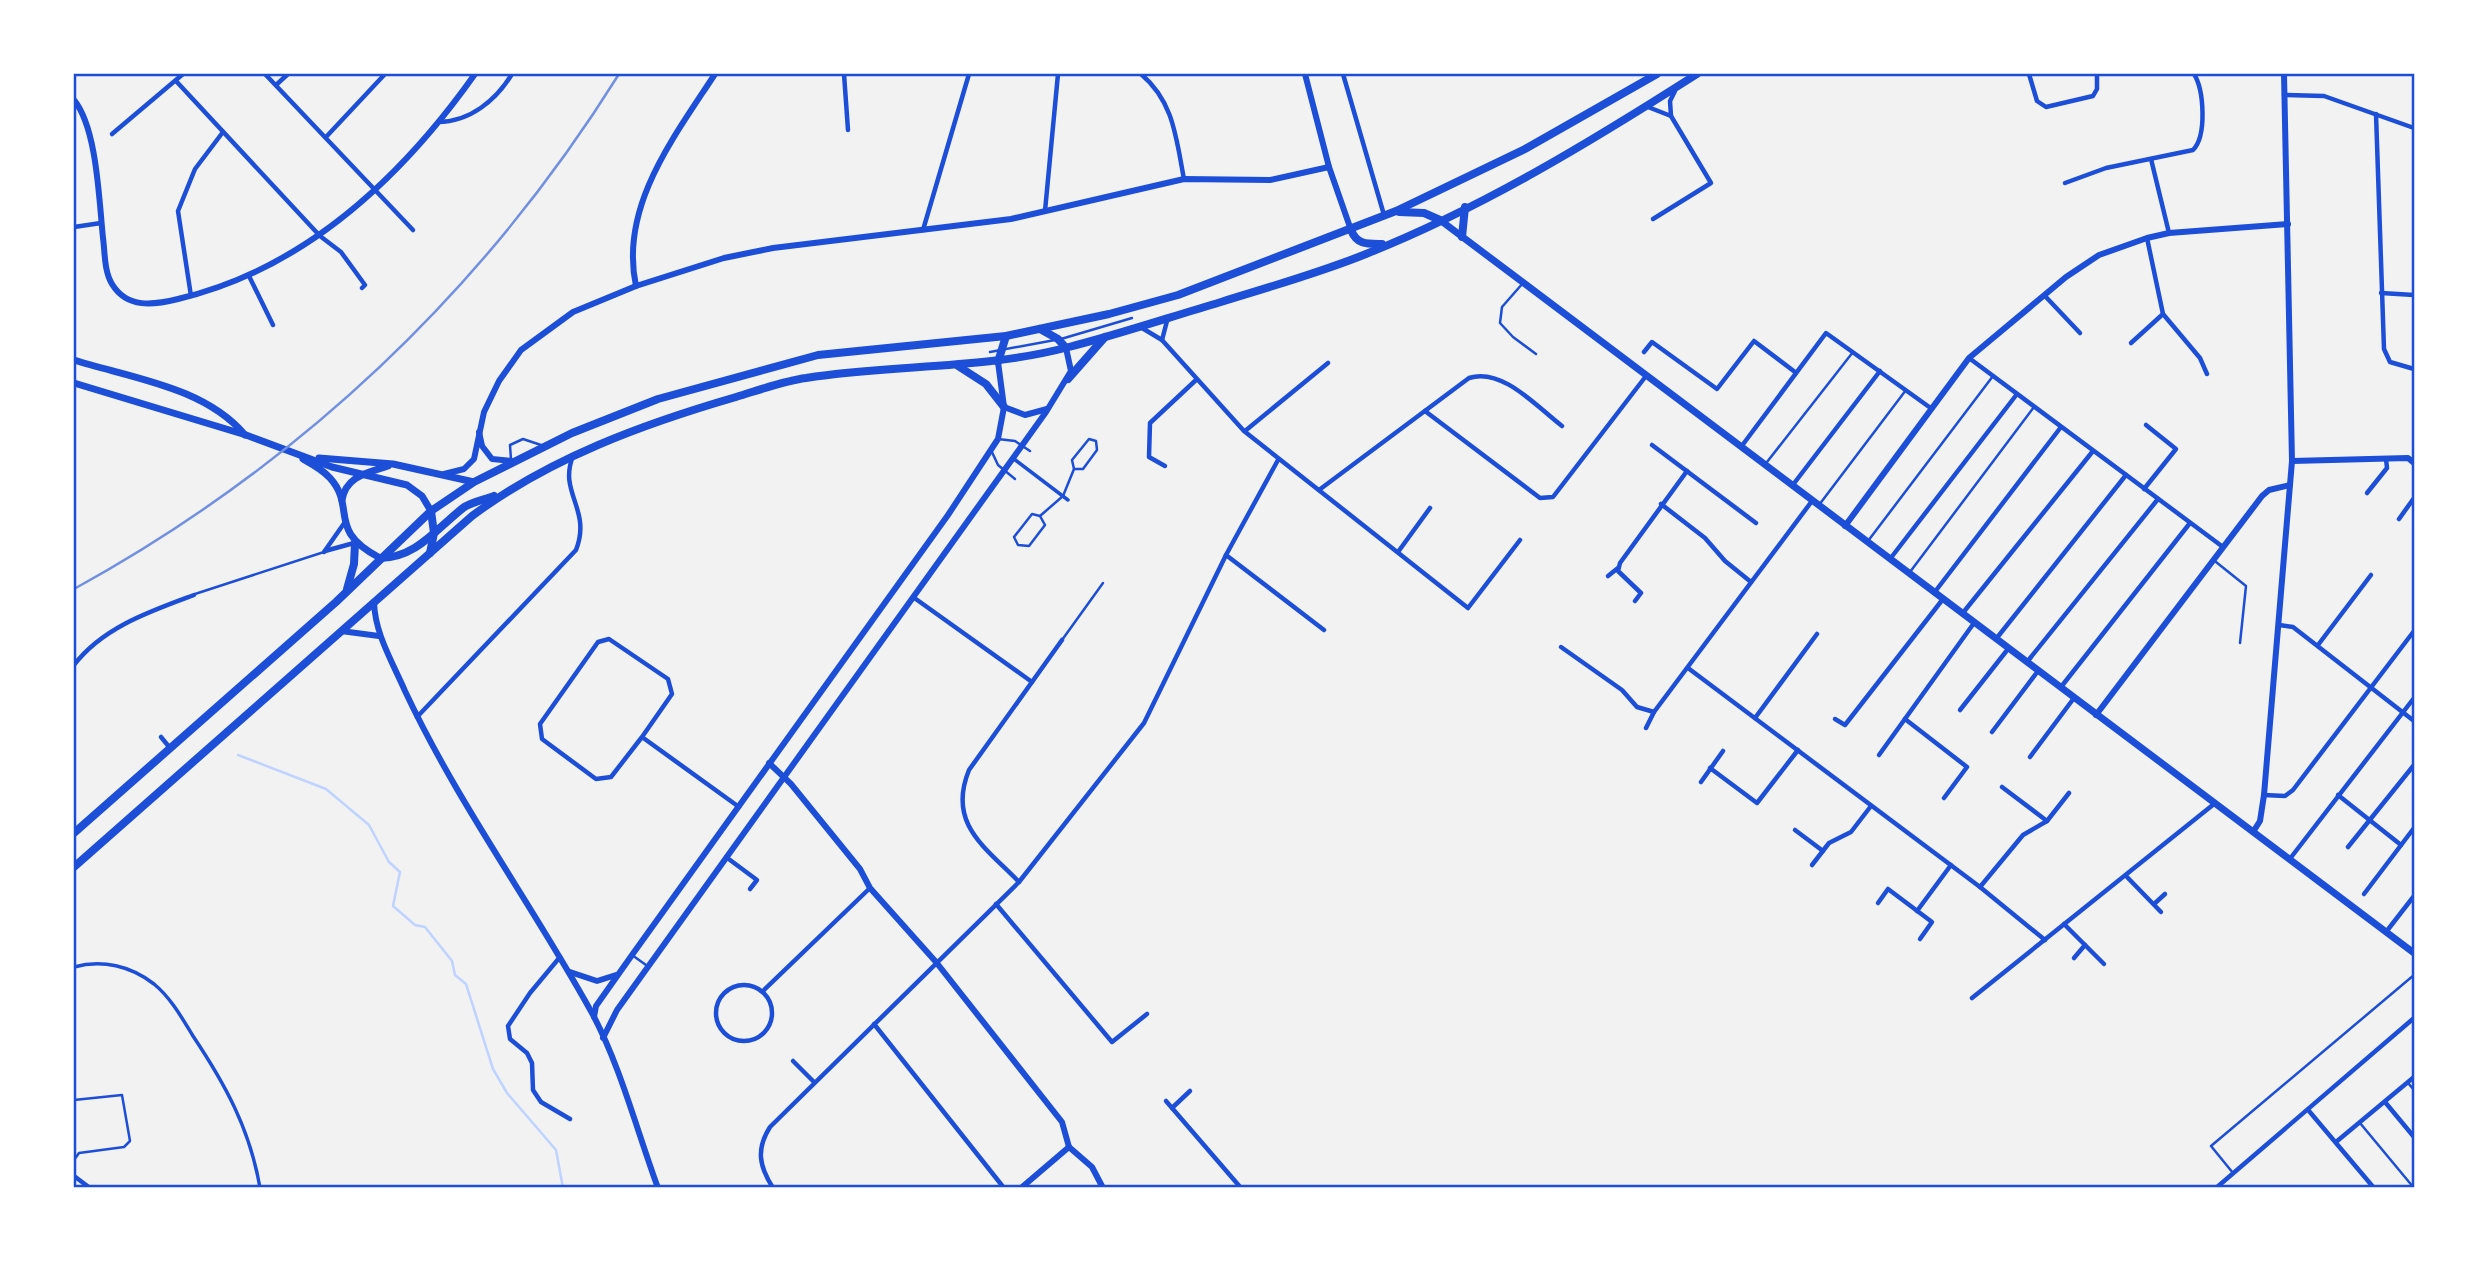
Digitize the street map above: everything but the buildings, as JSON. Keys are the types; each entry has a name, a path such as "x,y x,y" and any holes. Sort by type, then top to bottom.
{"highway":[{"path":"74,833 347,592 431,511 474,482 547,445 658,398 818,355 1006,336 1109,314 1178,295 1396,211 1525,149 1657,74"},
{"path":"380,558 397,558 410,552 464,507 503,493 573,456 661,421 802,378 871,370 998,362 1066,348 1349,260 1465,207 1595,137 1697,74"},
{"path":"1462,237 1465,207"},
{"path":"1396,211 1424,213 1440,220"},
{"path":"1351,230 1354,239 1363,244 1388,244"},
{"path":"1040,329 1066,348"},
{"path":"998,362 995,351 1006,336"},
{"path":"1068,379 1105,337"},
{"path":"958,366 986,384 1004,407"},
{"path":"74,867 430,552 503,493"},
{"path":"430,552 435,533 431,511"},
{"path":"347,592 354,564 355,543"}],"main road":[{"path":"1440,220 2414,953"},
{"path":"74,360 190,395 228,417 246,435"},
{"path":"74,383 246,435 363,475 407,485 422,496 431,511"},
{"path":"297,454 331,479 355,543 380,558"},
{"path":"310,457 393,464 474,482"},
{"path":"341,504 348,483 393,464"}],"street":[{"path":"112,134 183,74"},
{"path":"265,74 413,230"},
{"path":"276,85 288,74"},
{"path":"326,137 385,74"},
{"path":"74,100 87,124 107,271 121,295 147,305 191,296 249,276 320,236 375,190 439,122 475,74"},
{"path":"439,122 451,122 478,109 500,90 512,74"},
{"path":"636,286 631,249 640,203 715,74"},
{"path":"844,74 848,130"},
{"path":"923,231 970,74"},
{"path":"1045,211 1058,74"},
{"path":"1141,74 1156,86 1170,110 1184,179"},
{"path":"1305,74 1329,167 1351,230"},
{"path":"1343,74 1384,216"},
{"path":"2029,74 2037,101 2046,107 2090,98 2097,89 2097,74"},
{"path":"2065,183 2106,169 2187,153 2200,140 2200,89 2194,74"},
{"path":"2253,832 2260,821 2264,795 2292,461 2284,74"},
{"path":"176,81 320,236 341,252 365,285 362,288"},
{"path":"1653,219 1711,183 1671,116 1670,100 1679,85"},
{"path":"2284,95 2325,96 2414,128"},
{"path":"1645,107 1671,116"},
{"path":"2376,114 2381,293 2386,356 2395,365 2414,369"},
{"path":"191,296 178,211 195,169 223,132"},
{"path":"2151,159 2169,233"},
{"path":"444,474 470,465 474,459 479,430 499,381 522,350 573,312 636,286 724,258 773,248 923,231 1045,211 1184,179 1270,180 1329,167"},
{"path":"74,227 101,223"},
{"path":"1845,526 1969,358 2099,255 2169,233 2288,224"},
{"path":"2147,238 2163,314 2200,358 2207,374"},
{"path":"249,276 273,325"},
{"path":"2381,293 2414,295"},
{"path":"2045,296 2080,333"},
{"path":"2131,343 2163,314"},
{"path":"1162,340 1163,328 1170,317"},
{"path":"1140,327 1162,340 1244,431 1468,608 1520,540"},
{"path":"1741,447 1826,333 1933,409"},
{"path":"1644,352 1652,342 1717,389 1754,341 1795,372"},
{"path":"603,1038 617,1010 1049,408 1068,379 1071,366 1066,348"},
{"path":"1969,358 2222,547"},
{"path":"594,1017 596,1006 948,515 998,439 1004,407 998,362"},
{"path":"1244,431 1328,363"},
{"path":"1792,486 1880,371"},
{"path":"1319,490 1469,378 1486,375 1502,381 1562,426"},
{"path":"1425,411 1540,498 1553,497 1646,376"},
{"path":"1165,466 1149,457 1150,423 1196,380"},
{"path":"1890,559 2017,394"},
{"path":"1004,407 1025,415 1049,408"},
{"path":"2144,489 2176,449 2147,425"},
{"path":"1934,593 2061,427"},
{"path":"479,430 482,446 488,456 494,460 512,462"},
{"path":"1652,445 1756,523"},
{"path":"1962,614 2093,451"},
{"path":"418,717 576,550 583,532 568,474 573,456"},
{"path":"1012,458 1068,500"},
{"path":"2292,461 2408,458 2414,463"},
{"path":"2367,493 2387,468 2386,459"},
{"path":"773,1188 761,1164 763,1138 814,1082 1019,882 1144,723 1226,555 1278,460"},
{"path":"1608,576 1618,568 1687,471"},
{"path":"1996,639 2126,475"},
{"path":"2096,715 2262,496 2269,490 2290,485"},
{"path":"2399,519 2414,498"},
{"path":"2026,663 2158,499"},
{"path":"1646,728 1654,712 1751,582 1815,503"},
{"path":"1661,505 1705,538 1725,561 1751,582"},
{"path":"1398,552 1430,508"},
{"path":"324,552 345,522"},
{"path":"2060,688 2190,523"},
{"path":"324,552 355,543"},
{"path":"1226,555 1324,629"},
{"path":"1618,568 1618,571 1639,588 1641,593 1635,601"},
{"path":"2318,645 2371,575"},
{"path":"74,665 84,652 132,618 194,595"},
{"path":"912,596 1032,682"},
{"path":"1835,719 1845,725 1943,599"},
{"path":"374,601 374,621 379,636 450,779 561,957 594,1017 658,1188"},
{"path":"1879,755 1974,623"},
{"path":"2279,625 2293,627 2414,721"},
{"path":"341,631 379,636"},
{"path":"2264,795 2285,796 2293,790 2414,631"},
{"path":"1755,718 1817,634"},
{"path":"609,639 668,679 672,694 642,737 611,777 596,779 542,739 540,724 598,642 609,639"},
{"path":"1019,882 973,834 961,803 963,786 970,770 1062,640"},
{"path":"1561,647 1622,690 1637,707 1654,712"},
{"path":"1960,709 2008,649"},
{"path":"1688,668 1980,887 2045,940"},
{"path":"1992,732 2038,671"},
{"path":"2030,757 2074,698"},
{"path":"2289,860 2414,698"},
{"path":"1905,719 1968,767 1944,799"},
{"path":"161,737 171,749"},
{"path":"642,737 738,807"},
{"path":"1710,768 1757,803 1798,750"},
{"path":"1701,782 1723,751"},
{"path":"769,763 784,776 860,869 870,888 936,962 1062,1122 1069,1147 1092,1167 1103,1188"},
{"path":"2348,846 2414,765"},
{"path":"2002,787 2047,821"},
{"path":"1980,887 2023,835 2047,821 2069,793"},
{"path":"2338,795 2401,845"},
{"path":"1972,998 2127,877 2214,804"},
{"path":"1812,865 1829,843 1851,832 1871,806"},
{"path":"2364,894 2414,828"},
{"path":"1795,831 1823,851"},
{"path":"726,857 757,880 750,889"},
{"path":"1917,911 1951,865"},
{"path":"2127,877 2161,912"},
{"path":"763,991 870,888"},
{"path":"1878,903 1888,890 1933,922 1920,939"},
{"path":"2154,905 2165,894"},
{"path":"2386,932 2414,895"},
{"path":"996,904 1112,1042 1147,1014"},
{"path":"2064,924 2104,964"},
{"path":"2074,958 2085,945"},
{"path":"561,957 530,993 508,1026 510,1039 527,1053 532,1063 533,1090 541,1102 570,1119"},
{"path":"74,967 91,962 122,967 155,985 171,1001 229,1091 260,1188"},
{"path":"568,971 597,981 619,974"},
{"path":"738,985 747,985 763,991 769,998 772,1017 764,1033 746,1041 728,1035 717,1020 719,1002 724,994 738,985"},
{"path":"2216,1188 2309,1111 2414,1018"},
{"path":"873,1024 1004,1188"},
{"path":"793,1061 814,1082"},
{"path":"2336,1142 2414,1077"},
{"path":"1172,1108 1190,1091"},
{"path":"1166,1101 1241,1188"},
{"path":"2385,1102 2414,1137"},
{"path":"2309,1111 2374,1188"},
{"path":"1021,1188 1069,1147"},
{"path":"74,1176 90,1188"}],"lane":[{"path":"1523,283 1502,307 1500,323 1513,337 1536,354"},
{"path":"995,351 1058,340 1132,318"},
{"path":"1765,465 1853,352"},
{"path":"1867,542 1993,376"},
{"path":"1815,503 1906,390"},
{"path":"1908,573 2034,407"},
{"path":"512,462 510,445 523,439 547,445"},
{"path":"998,439 1022,444 1030,451"},
{"path":"1040,516 1063,496 1067,489 1067,479 1074,469 1072,460 1085,441 1094,440 1097,450 1083,469 1074,469"},
{"path":"991,449 998,465 1015,478"},
{"path":"1032,514 1040,516 1045,525 1030,546 1018,545 1014,537 1020,529 1032,514"},
{"path":"194,595 324,552"},
{"path":"2213,560 2246,586 2240,643"},
{"path":"1062,640 1103,583"},
{"path":"632,955 649,967"},
{"path":"2234,1174 2211,1146 2414,975"},
{"path":"2408,1083 2414,1090"},
{"path":"74,1100 122,1095 130,1141 124,1147 79,1153 74,1160"},
{"path":"2360,1123 2414,1188"}],"waterway":[{"path":"238,755 326,789 369,825 389,862 400,872 393,906 415,925 425,927 452,961 455,975 466,984 493,1069 507,1093 556,1150 563,1188"}],"railway":[{"path":"74,589 156,540 235,487 309,429 380,367 446,300 508,229 566,154 619,74"}]}
